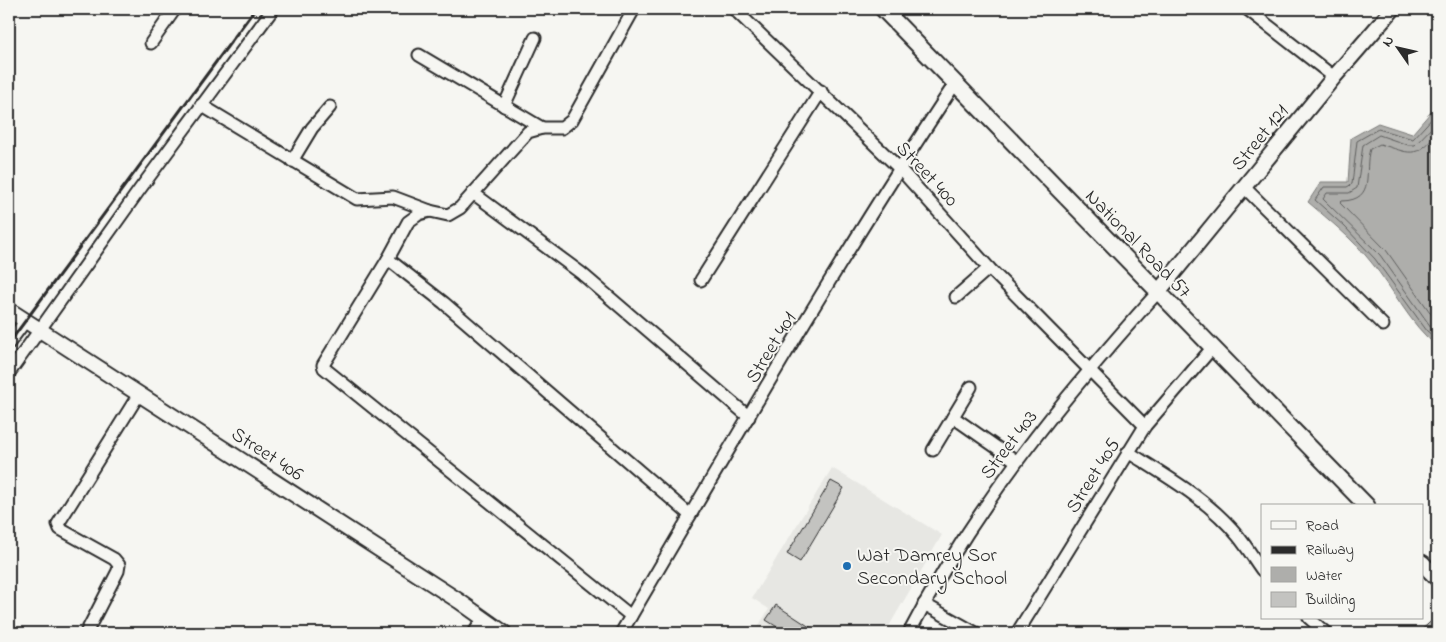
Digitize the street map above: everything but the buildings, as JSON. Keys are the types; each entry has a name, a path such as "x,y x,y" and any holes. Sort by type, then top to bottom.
{"main road":[{"name":"National Road 57","path":"883,9 1365,504"},
{"path":"1424,565 1437,578"}],"street":[{"path":"151,43 175,9"},
{"path":"9,373 202,105 274,9"},
{"path":"202,105 357,199 393,197 430,211 448,215 460,208 528,132 542,128 562,128 572,120 634,9"},
{"name":"Street 400","path":"734,9 899,168 989,268 1145,426"},
{"path":"1247,9 1334,77"},
{"name":"Street 121","path":"1158,292 1334,77 1393,9"},
{"path":"504,106 535,38"},
{"path":"419,55 542,128"},
{"name":"Street 401","path":"621,633 899,168 956,82"},
{"path":"701,280 821,91"},
{"path":"292,161 312,128 330,107"},
{"path":"1244,187 1383,325"},
{"path":"473,193 582,273 750,417"},
{"path":"430,211 419,214 408,222 388,260 323,362 324,368 631,616"},
{"path":"388,260 444,303 690,515"},
{"path":"956,297 989,268"},
{"name":"Street 403","path":"909,633 924,604 982,510 1016,461 1089,369 1158,292"},
{"name":"Street 406","path":"9,310 484,618 504,633"},
{"path":"9,343 26,320"},
{"name":"Street 405","path":"1017,633 1145,426 1213,347"},
{"path":"932,450 971,387"},
{"path":"86,633 118,571 119,565 114,559 60,529 58,524 139,394"},
{"path":"953,417 1016,461"},
{"path":"1128,452 1184,488 1220,517 1237,535 1261,569"},
{"path":"924,604 976,633"},
{"path":"474,633 484,618"},
{"path":"1310,620 1326,633"}],"shaded area":[{"name":"Wat Damrey Sor Secondary School","path":"832,468 942,535 885,633 767,633 758,627 769,609 752,598"}],"water":[{"path":"1437,105 1437,346 1410,317 1379,272 1357,246 1308,202 1321,182 1348,182 1351,138 1378,123 1412,134"}],"railway":[{"path":"9,343 255,9"}],"place":[{"name":"Wat Damrey Sor Secondary School","path":"847,566"}]}
